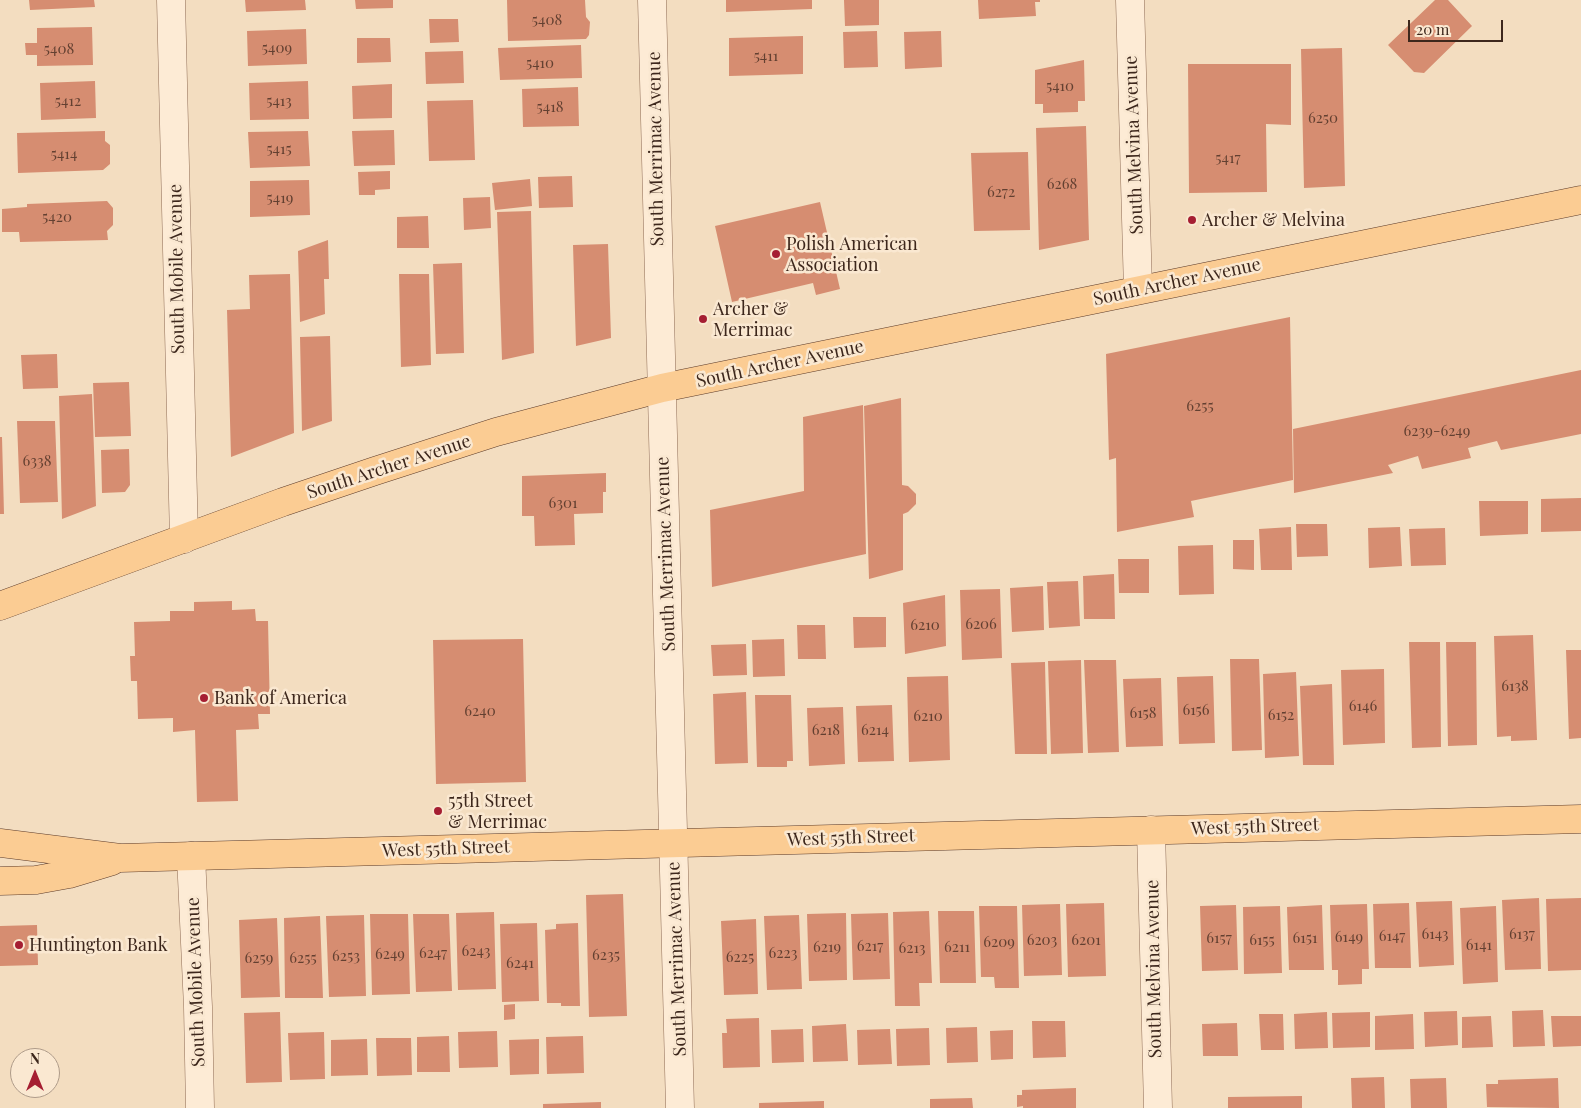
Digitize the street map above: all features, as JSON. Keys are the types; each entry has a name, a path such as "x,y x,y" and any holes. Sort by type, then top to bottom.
{"main road":[{"name":"South Archer Avenue","path":"0,606 375,471 496,432 662,388 1581,200"},
{"name":"West 55th Street","path":"0,843 120,858 1581,819"},
{"name":"West 55th Street","path":"0,881 36,880 69,874 120,858"}],"street":[{"name":"South Mobile Avenue","path":"171,0 184,539"},
{"name":"South Merrimac Avenue","path":"652,0 680,1108"},
{"name":"South Melvina Avenue","path":"1130,0 1138,290"},
{"name":"South Melvina Avenue","path":"1151,830 1158,1108"},
{"name":"South Mobile Avenue","path":"191,856 198,1007 200,1108"}],"building":[{"path":"29,0 94,0 95,7 30,10"},
{"path":"245,0 305,0 306,10 246,12"},
{"path":"355,0 393,0 393,8 356,9"},
{"path":"507,0 585,0 586,17 590,22 589,35 586,39 508,41"},
{"path":"726,0 812,0 812,9 726,12"},
{"path":"844,0 879,0 879,25 845,26"},
{"path":"978,0 1040,0 1040,2 1035,2 1036,16 979,19"},
{"path":"1435,0 1448,0 1472,26 1424,73 1414,72 1388,45"},
{"path":"429,19 458,19 459,42 430,43"},
{"path":"92,27 93,65 37,66 37,55 26,55 25,43 37,43 37,28"},
{"path":"306,29 307,64 248,66 247,31"},
{"path":"877,31 878,67 844,68 843,32"},
{"path":"941,31 942,67 905,69 904,32"},
{"path":"803,36 803,74 729,76 729,38"},
{"path":"357,38 390,38 391,62 357,63"},
{"path":"581,45 582,78 500,80 498,48"},
{"path":"1342,48 1345,186 1304,188 1301,49"},
{"path":"463,51 464,83 426,84 425,52"},
{"path":"1084,60 1085,101 1078,101 1078,112 1043,113 1043,104 1035,104 1035,70"},
{"path":"1188,64 1291,64 1291,125 1266,124 1267,192 1189,193"},
{"path":"95,81 96,118 41,120 40,83"},
{"path":"308,81 309,119 250,120 249,83"},
{"path":"392,84 392,118 353,119 352,86"},
{"path":"578,87 579,126 523,127 522,89"},
{"path":"473,100 475,160 429,161 427,101"},
{"path":"1086,126 1089,240 1039,250 1036,128"},
{"path":"394,130 395,165 354,166 352,131"},
{"path":"105,131 105,141 110,145 110,164 103,170 18,173 17,133"},
{"path":"308,131 310,166 250,168 248,132"},
{"path":"1028,152 1030,230 974,231 971,153"},
{"path":"390,171 390,189 375,190 375,195 359,195 358,172"},
{"path":"572,176 573,207 539,208 538,177"},
{"path":"530,179 532,206 495,210 492,183"},
{"path":"309,180 310,215 250,217 250,181"},
{"path":"490,197 491,228 464,230 463,198"},
{"path":"107,201 113,208 113,225 107,231 108,240 20,242 19,232 2,232 2,209 27,207 27,204"},
{"name":"Polish American Association","path":"820,202 840,289 816,295 813,283 732,302 715,226"},
{"path":"531,211 534,353 502,360 497,212"},
{"path":"428,216 429,248 397,248 397,217"},
{"path":"328,240 329,279 324,279 325,314 300,322 298,251"},
{"path":"608,244 611,338 576,346 573,245"},
{"path":"462,263 464,353 436,354 433,264"},
{"path":"290,274 294,433 231,457 227,310 250,309 249,275"},
{"path":"399,274 429,274 431,365 401,367"},
{"path":"1290,317 1293,480 1191,501 1194,517 1117,532 1116,458 1109,460 1106,354"},
{"path":"330,336 332,421 302,431 300,337"},
{"path":"57,354 58,388 23,389 21,355"},
{"path":"1581,370 1581,434 1501,450 1497,441 1468,448 1471,458 1422,469 1418,456 1388,465 1393,473 1294,493 1293,429"},
{"path":"129,382 131,436 95,437 93,383"},
{"path":"92,394 96,506 62,519 59,396"},
{"path":"901,398 902,485 908,486 916,494 916,504 903,514 903,570 869,579 864,406"},
{"path":"863,405 866,554 712,587 710,510 804,491 803,417"},
{"path":"17,421 55,421 58,502 20,503"},
{"path":"0,437 2,437 4,514 0,514"},
{"path":"129,449 130,485 125,492 102,493 101,450"},
{"path":"606,473 606,492 603,492 603,513 574,514 575,545 535,546 534,516 522,516 522,476"},
{"path":"1581,498 1581,531 1541,532 1541,499"},
{"path":"1479,501 1528,501 1528,534 1480,536"},
{"path":"1296,524 1327,524 1328,556 1297,557"},
{"path":"1291,527 1292,570 1261,570 1259,529"},
{"path":"1400,527 1402,566 1369,568 1368,528"},
{"path":"1445,528 1446,565 1411,566 1409,529"},
{"path":"1233,540 1254,540 1254,570 1233,569"},
{"path":"1213,545 1214,594 1179,595 1178,546"},
{"path":"1118,559 1149,559 1149,593 1119,593"},
{"path":"1114,574 1115,619 1084,619 1083,576"},
{"path":"1078,581 1080,626 1049,628 1047,582"},
{"path":"1043,586 1044,630 1012,632 1010,588"},
{"path":"1000,589 1002,658 962,660 960,590"},
{"path":"945,595 946,646 905,654 903,603"},
{"name":"Bank of America","path":"232,601 232,610 255,609 256,621 268,621 270,714 258,714 259,729 236,730 238,801 197,802 195,730 173,732 173,718 138,719 137,681 131,681 130,656 135,656 134,622 170,621 170,611 194,611 194,602"},
{"path":"853,617 886,617 886,647 854,648"},
{"path":"797,625 825,625 826,659 798,659"},
{"path":"1533,635 1537,740 1511,741 1511,736 1497,737 1494,636"},
{"path":"523,639 526,782 436,784 433,640"},
{"path":"784,639 785,676 753,677 752,640"},
{"path":"1409,642 1440,642 1441,747 1412,748"},
{"path":"1446,642 1476,642 1477,745 1448,746"},
{"path":"746,644 747,675 713,676 711,645"},
{"path":"1566,650 1581,650 1581,738 1569,739"},
{"path":"1230,659 1259,659 1262,750 1232,751"},
{"path":"1081,660 1083,753 1051,754 1048,661"},
{"path":"1084,660 1116,660 1119,752 1088,753"},
{"path":"1045,662 1047,754 1015,754 1011,663"},
{"path":"1384,669 1385,743 1343,745 1341,670"},
{"path":"1296,672 1299,756 1265,758 1263,674"},
{"path":"948,676 950,760 909,762 907,677"},
{"path":"1213,676 1215,743 1179,744 1177,677"},
{"path":"1161,678 1163,746 1126,747 1123,679"},
{"path":"1332,684 1334,765 1303,765 1300,686"},
{"path":"746,692 748,763 715,764 713,694"},
{"path":"755,695 791,695 793,761 787,761 787,767 757,767"},
{"path":"892,705 894,761 858,762 856,706"},
{"path":"843,707 845,764 809,766 807,708"},
{"path":"623,894 627,1016 589,1017 586,895"},
{"path":"1539,898 1541,969 1505,970 1502,900"},
{"path":"1581,898 1581,970 1548,971 1546,899"},
{"path":"1452,901 1454,965 1419,967 1416,902"},
{"path":"1104,903 1106,976 1068,977 1066,904"},
{"path":"1409,903 1411,968 1375,968 1373,904"},
{"path":"1060,904 1062,975 1024,976 1022,905"},
{"path":"1367,904 1369,969 1362,969 1362,984 1338,985 1338,970 1332,970 1330,905"},
{"path":"1236,905 1238,970 1202,971 1200,906"},
{"path":"1322,905 1324,970 1289,970 1287,907"},
{"path":"979,906 1017,906 1019,988 995,988 994,977 981,977"},
{"path":"1280,906 1282,973 1244,974 1243,907"},
{"path":"1496,906 1498,982 1463,984 1460,908"},
{"path":"929,911 932,983 919,983 920,1006 895,1006 893,912"},
{"path":"938,911 974,911 976,983 940,983"},
{"path":"494,912 496,989 458,990 456,913"},
{"path":"846,913 847,980 809,981 807,914"},
{"path":"888,913 890,979 853,980 851,914"},
{"path":"370,914 408,914 410,994 372,995"},
{"path":"413,914 449,914 452,991 416,992"},
{"path":"364,915 366,996 329,997 326,916"},
{"path":"799,915 802,989 767,990 764,916"},
{"path":"320,916 323,998 285,998 284,918"},
{"path":"277,918 280,997 241,998 239,920"},
{"path":"756,919 758,994 724,995 721,921"},
{"path":"537,923 539,1001 502,1002 500,924"},
{"path":"578,923 580,1006 561,1006 561,1003 547,1003 545,930 556,929 556,924"},
{"name":"Huntington Bank","path":"37,925 38,965 0,966 0,926"},
{"path":"515,1004 515,1019 504,1020 504,1005"},
{"path":"1543,1010 1545,1046 1513,1047 1512,1011"},
{"path":"1457,1011 1458,1045 1425,1047 1424,1012"},
{"path":"280,1012 282,1082 246,1083 244,1013"},
{"path":"1327,1012 1328,1048 1295,1049 1294,1014"},
{"path":"1370,1012 1370,1047 1333,1048 1332,1013"},
{"path":"1259,1014 1283,1014 1284,1050 1261,1050"},
{"path":"1413,1014 1414,1049 1375,1050 1375,1016"},
{"path":"1491,1016 1493,1047 1462,1048 1462,1017"},
{"path":"1551,1016 1581,1016 1581,1046 1553,1047"},
{"path":"759,1018 760,1067 723,1068 722,1033 727,1033 726,1019"},
{"path":"1032,1021 1065,1021 1066,1057 1033,1058"},
{"path":"1237,1023 1238,1056 1203,1056 1202,1024"},
{"path":"846,1024 848,1061 813,1062 812,1026"},
{"path":"977,1027 978,1062 947,1063 946,1028"},
{"path":"929,1028 930,1065 897,1066 896,1029"},
{"path":"803,1029 804,1062 772,1063 771,1030"},
{"path":"890,1029 892,1064 858,1065 857,1030"},
{"path":"1013,1030 1013,1059 991,1060 990,1031"},
{"path":"497,1031 498,1067 459,1068 458,1032"},
{"path":"324,1032 325,1079 290,1080 288,1033"},
{"path":"449,1036 450,1072 417,1072 417,1037"},
{"path":"583,1036 584,1073 547,1074 546,1037"},
{"path":"376,1038 411,1038 412,1075 377,1076"},
{"path":"367,1039 368,1075 331,1076 331,1040"},
{"path":"539,1039 539,1074 510,1075 509,1040"},
{"path":"1384,1077 1385,1108 1352,1108 1351,1078"},
{"path":"1446,1078 1447,1108 1411,1108 1410,1079"},
{"path":"1558,1078 1559,1108 1487,1107 1486,1084 1498,1084 1498,1080"},
{"path":"1076,1088 1076,1108 1017,1107 1017,1095 1022,1095 1022,1090"},
{"path":"1302,1096 1302,1108 1228,1108 1228,1097"},
{"path":"972,1098 973,1108 930,1108 930,1099"},
{"path":"824,1101 824,1108 759,1108 759,1103"},
{"path":"601,1102 601,1108 543,1108 543,1104"}],"place":[{"name":"Archer & Melvina","path":"1192,220"},
{"name":"Polish American Association","path":"776,254"},
{"name":"Archer & Merrimac","path":"703,319"},
{"name":"Bank of America","path":"204,698"},
{"name":"55th Street & Merrimac","path":"438,811"},
{"name":"Huntington Bank","path":"19,945"}]}
